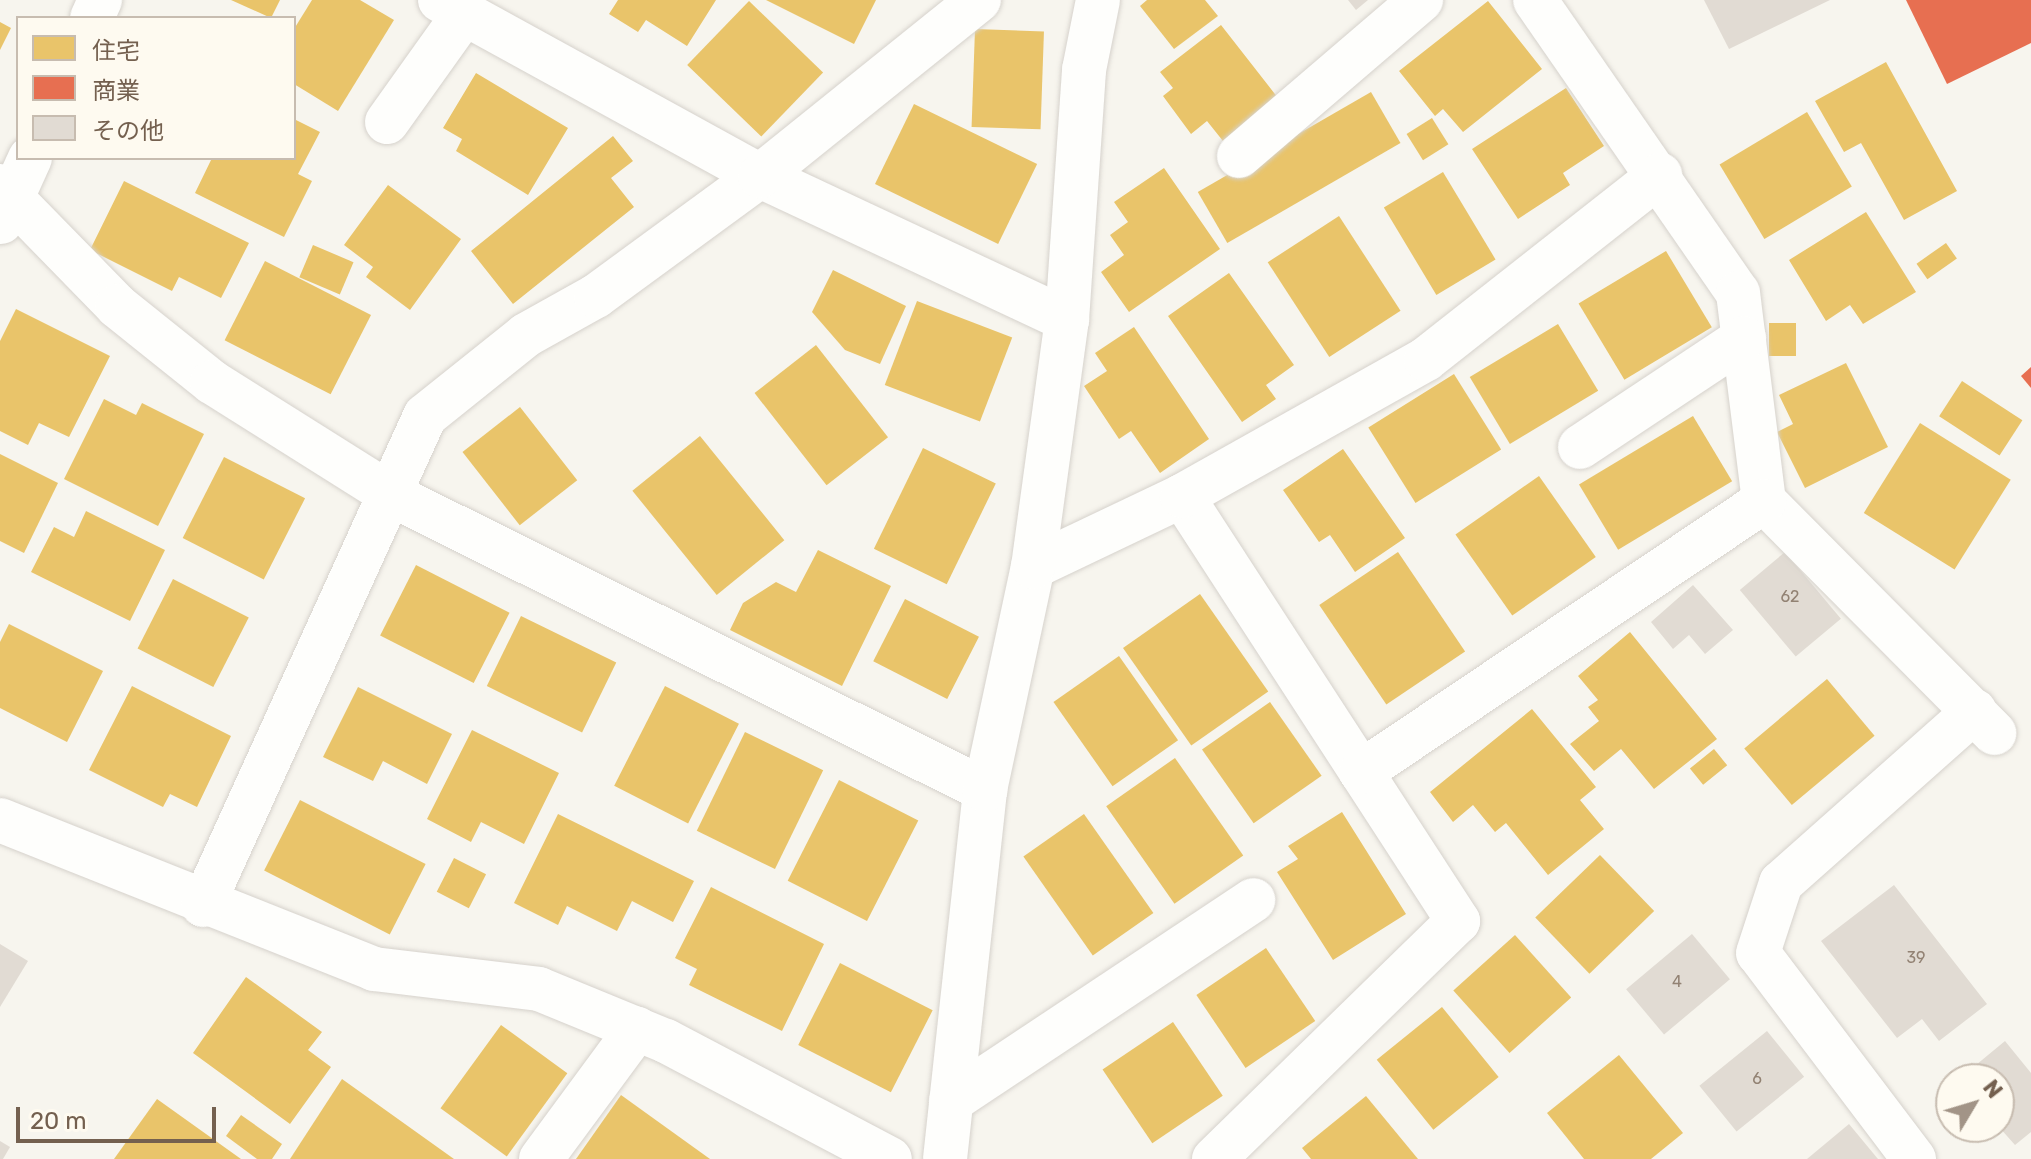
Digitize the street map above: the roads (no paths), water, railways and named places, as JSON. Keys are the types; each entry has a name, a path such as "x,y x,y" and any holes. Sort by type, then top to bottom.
{"street":[{"path":"203,905 425,416 526,335 596,296 760,176 979,0"},
{"path":"945,1159 985,790 1033,567 1067,320 1084,70 1098,0"},
{"path":"1239,156 1421,0"},
{"path":"1535,0 1660,175 1738,293 1764,501 1985,722 1781,883 1758,953 1914,1159"},
{"path":"387,122 452,7 760,176 1067,320"},
{"path":"29,160 4,203 117,306 212,382 390,494 985,790"},
{"path":"1033,567 1182,496 1426,359 1660,175"},
{"path":"1580,447 1744,338"},
{"path":"1182,496 1458,921 1214,1159"},
{"path":"1361,772 1764,501"},
{"path":"0,820 203,905 374,969 539,989 637,1029 890,1159"},
{"path":"951,1101 1253,900"},
{"path":"541,1159 637,1029"}]}
